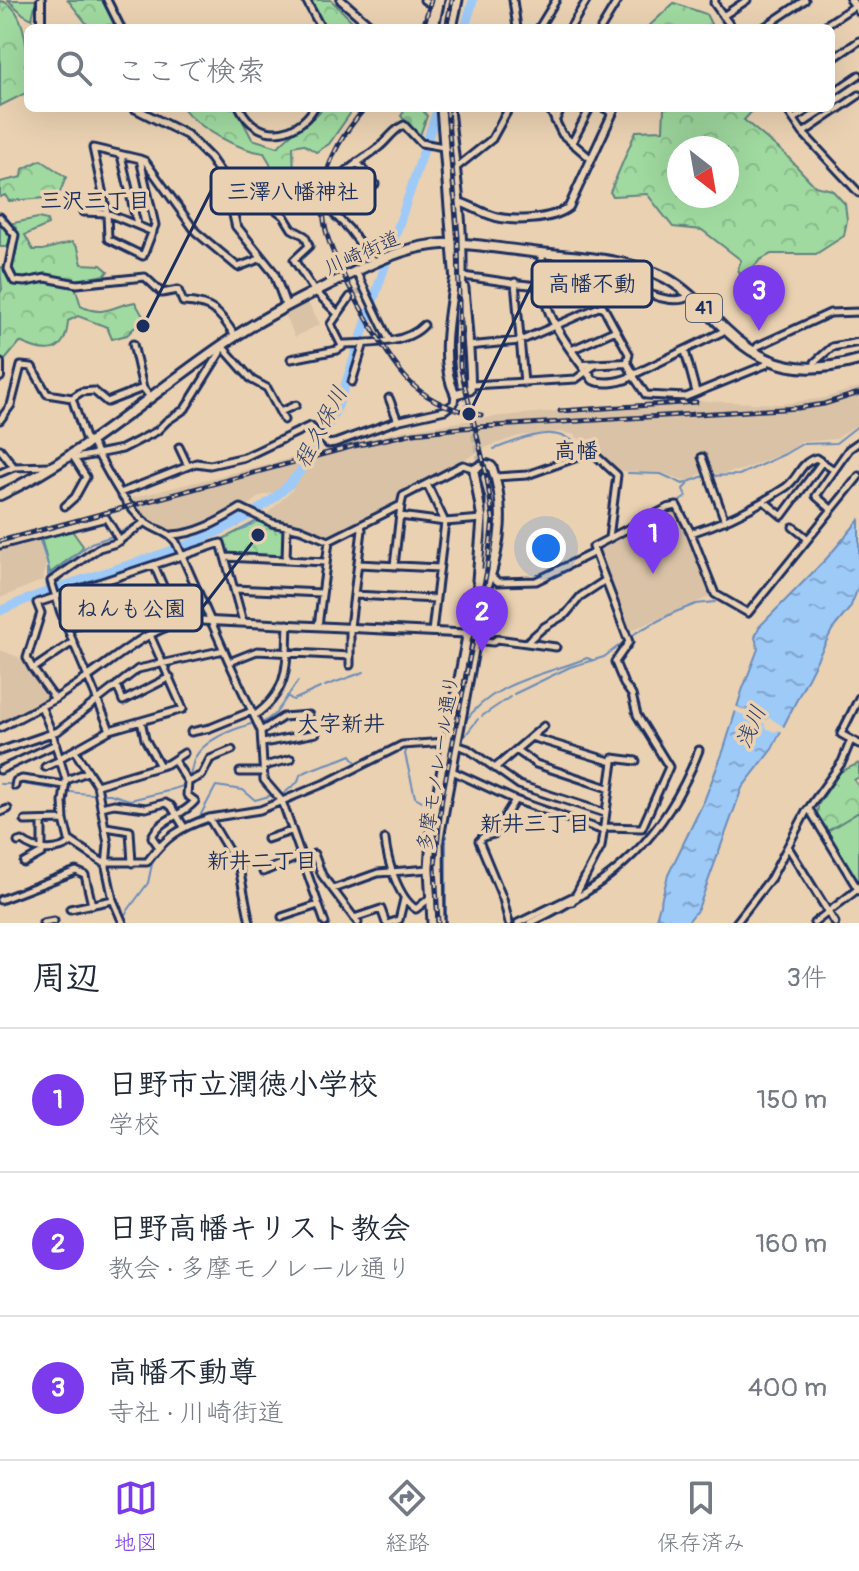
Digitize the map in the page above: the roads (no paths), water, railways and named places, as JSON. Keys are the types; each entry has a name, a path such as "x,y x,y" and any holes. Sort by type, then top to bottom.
{"main road":[{"path":"445,24 450,0"},
{"path":"453,24 458,0"},
{"path":"441,112 447,175 453,201"},
{"path":"449,112 457,243 458,365 462,383"},
{"name":"川崎街道","path":"0,495 73,457 89,441 235,336 286,306 378,260 417,247 457,243 638,267 666,278 753,352 769,361 815,369 859,360"},
{"path":"458,278 472,385 468,391 455,394 448,365 447,342 458,278"},
{"path":"475,594 482,519 476,469 490,464 496,477 502,528 500,547 484,596"},
{"name":"多摩モノレール通り","path":"432,923 429,869 436,795 484,596 491,519 485,478"},
{"name":"多摩モノレール通り","path":"473,636 475,594 487,562"},
{"name":"多摩モノレール通り","path":"440,923 439,838 451,743"}],"street":[{"path":"41,0 41,24"},
{"path":"107,0 119,24"},
{"path":"306,0 319,24"},
{"path":"341,0 368,24"},
{"path":"513,0 516,24"},
{"path":"541,24 556,0"},
{"path":"572,24 587,0"},
{"path":"603,24 618,0"},
{"path":"715,0 729,24"},
{"path":"723,16 747,0"},
{"path":"769,24 805,0"},
{"path":"827,24 856,5"},
{"path":"835,57 859,41"},
{"path":"835,91 859,75"},
{"path":"835,111 859,95"},
{"path":"142,112 200,145 226,181 231,213 238,230 277,278 286,306"},
{"path":"242,112 250,124 272,133 302,124 311,112"},
{"path":"447,175 492,139 507,112"},
{"path":"551,112 562,134 592,160"},
{"path":"555,121 560,112"},
{"path":"572,143 588,112"},
{"path":"453,201 497,217 557,216 569,207 613,112"},
{"path":"789,112 803,133 859,193"},
{"path":"794,119 804,112"},
{"path":"803,133 834,112"},
{"path":"378,260 335,215 333,185 404,125 421,143 444,147"},
{"path":"140,159 155,225 153,232 143,256 108,239 107,213 93,148 140,159 145,161 196,232 238,267 262,258"},
{"path":"121,155 138,225"},
{"path":"357,162 375,184"},
{"path":"259,174 277,213 307,239 309,246 294,260 316,291 337,313"},
{"path":"268,194 280,187 298,185"},
{"path":"83,212 107,213 153,232"},
{"path":"0,217 15,235 8,269 14,281 46,278 77,284 145,277 162,293 178,290 183,302 202,303 216,310 235,336"},
{"path":"542,254 542,286 554,326 596,382"},
{"path":"580,282 584,259"},
{"path":"356,271 389,340"},
{"path":"458,278 542,286 610,281 671,299 690,296"},
{"path":"589,281 629,354 627,363 639,387 650,396 686,397 769,361"},
{"path":"515,282 524,383"},
{"path":"291,359 342,347 331,324 350,297"},
{"path":"467,346 520,341 601,306"},
{"path":"753,352 758,346 830,313 859,312"},
{"path":"341,344 413,337 424,325"},
{"path":"571,350 616,330"},
{"path":"596,382 627,380 726,330"},
{"path":"815,369 815,362 832,347 859,342"},
{"path":"352,382 364,343"},
{"path":"133,344 143,388 150,397"},
{"path":"65,506 75,497 86,477 73,457 122,449 147,438 189,403 220,353 221,345"},
{"path":"221,345 252,380 267,388 284,420"},
{"path":"685,350 696,392"},
{"path":"0,363 0,377"},
{"path":"472,385 576,379 584,368 627,363"},
{"path":"596,365 592,373 596,382"},
{"path":"0,420 11,405 21,366 32,367 47,394 72,398 81,392 94,391 103,400 111,401 143,388"},
{"path":"120,493 196,463 210,465 245,457 310,426 326,442 335,443 398,421 445,410 454,403 455,394"},
{"path":"72,398 85,438 97,452 120,493 145,522 171,535 182,553 261,731 267,784 282,804 325,923"},
{"path":"389,398 398,421"},
{"path":"280,412 296,405"},
{"path":"831,509 816,496 849,449 859,442"},
{"path":"179,447 188,466"},
{"path":"0,449 14,467"},
{"path":"496,477 527,475 592,452 617,475 609,539"},
{"path":"702,457 725,521"},
{"path":"691,533 725,521 764,501 790,484 804,463 816,458 834,470"},
{"path":"764,501 782,516 822,462"},
{"path":"0,473 14,467 47,465 53,468"},
{"path":"394,566 403,496 463,465 476,469"},
{"path":"450,770 515,800 604,829 642,828 669,767 637,715 632,695 615,662 627,647 627,638 593,547 675,506 691,533 715,594 748,613 859,476"},
{"path":"427,484 445,522 432,632"},
{"path":"75,497 81,502"},
{"path":"171,535 196,531 241,508 329,541 401,505"},
{"path":"400,516 445,522 482,519"},
{"path":"0,545 106,518 120,541"},
{"path":"110,730 51,583 54,577 99,548 120,541 145,522"},
{"path":"350,665 350,627 361,525"},
{"path":"286,560 287,526"},
{"path":"793,527 808,539"},
{"path":"318,626 329,541"},
{"path":"55,699 27,658 41,613 37,603 55,594 84,588 182,553 221,543 243,622"},
{"path":"491,576 498,582 536,581 593,553"},
{"path":"225,557 325,562"},
{"path":"358,564 439,568"},
{"path":"154,565 178,621"},
{"path":"527,642 566,614 581,596 604,581"},
{"path":"84,588 96,618"},
{"path":"234,589 321,593"},
{"path":"68,629 167,594"},
{"path":"354,595 436,599"},
{"path":"0,728 55,699 150,635 178,621 211,620 432,632 556,647"},
{"path":"191,732 253,714 268,706 286,677 288,624"},
{"path":"45,767 110,730 185,707 150,635"},
{"path":"33,669 73,642"},
{"path":"0,751 52,733 138,669 224,650"},
{"path":"229,662 257,651 350,656"},
{"path":"117,685 123,701 170,677"},
{"path":"859,698 841,734 859,744"},
{"path":"41,706 60,759 65,786 64,820 72,842 85,853 107,863 147,862 159,847 184,827 282,804 393,749 411,744 451,743 468,749 519,785 605,813"},
{"path":"852,711 859,714"},
{"path":"261,731 283,717 309,715"},
{"path":"141,721 145,739 160,766"},
{"path":"495,768 544,726"},
{"path":"263,743 316,733"},
{"path":"531,737 613,762"},
{"path":"736,923 771,878 809,809 842,762 851,740"},
{"path":"0,770 56,744"},
{"path":"74,750 97,785 106,827 106,867 113,900 123,923"},
{"path":"188,782 202,775 210,759 232,750"},
{"path":"516,750 536,764 608,788"},
{"path":"530,923 605,882 647,841 680,791 699,750"},
{"path":"97,785 160,766 184,753"},
{"path":"571,903 601,847 613,758 636,761"},
{"path":"240,772 263,769 291,759"},
{"path":"159,847 152,837 155,830 188,810 195,801 187,795 188,782 174,760"},
{"path":"65,786 87,772"},
{"path":"15,784 32,779 65,786"},
{"path":"508,922 503,899 479,841 494,834 515,800"},
{"path":"101,807 114,804 146,808 165,803 171,806 184,827"},
{"path":"0,812 8,809"},
{"path":"809,809 858,888 826,909 814,923"},
{"path":"209,819 238,863 250,923"},
{"path":"25,821 64,820"},
{"path":"24,863 39,856 43,849 42,821"},
{"path":"106,827 130,831 132,863"},
{"path":"267,839 291,831"},
{"path":"385,839 392,871 404,898 416,909 430,898"},
{"path":"18,842 22,841 36,850 64,849 72,842"},
{"path":"788,846 835,923"},
{"path":"314,854 322,875 356,920 381,909 388,923 399,920 404,898"},
{"path":"263,872 300,856"},
{"path":"333,889 359,878 392,871 429,869"},
{"path":"0,900 76,871 85,875 92,905"},
{"path":"518,923 575,896"},
{"path":"70,909 113,900"},
{"path":"282,917 318,905"},
{"path":"43,923 54,921"}],"water":[{"name":"浅川","path":"859,520 859,585 850,608 832,630 772,749 742,788 698,909 687,923 655,923 668,875 704,801 724,749 758,649 755,637 759,627 827,558"}],"waterway":[{"name":"程久保川","path":"466,24 473,0"},
{"name":"程久保川","path":"0,611 220,531 281,492 299,473 338,406 436,114"},
{"path":"628,473 661,474 683,484 704,476 739,475 802,444 836,443 859,425"},
{"path":"494,449 540,434 562,436 584,449"},
{"path":"591,455 608,471"},
{"path":"680,501 686,497 683,489 688,484"},
{"path":"119,533 139,521"},
{"path":"241,530 257,521 283,529"},
{"name":"程久保川","path":"236,522 238,526"},
{"path":"290,531 322,542"},
{"path":"45,592 48,577 91,543 113,536"},
{"path":"39,538 48,575"},
{"path":"514,694 570,667 604,657 637,632 673,613 696,604 715,602"},
{"path":"621,615 630,635"},
{"path":"464,723 476,709 504,689 587,658 592,660"},
{"path":"325,686 364,672"},
{"path":"261,724 276,713 298,681"},
{"path":"287,696 293,700 320,688"},
{"path":"482,716 510,697"},
{"path":"461,741 478,719"},
{"path":"189,779 194,760 204,746 237,728 254,723"},
{"path":"418,742 435,740"},
{"path":"407,748 405,754 415,797 429,805"},
{"path":"283,794 306,772 351,755 355,761"},
{"path":"226,818 264,813 333,782"},
{"path":"18,783 96,794"},
{"path":"0,784 12,784"},
{"path":"170,790 183,786"},
{"path":"186,823 200,816 216,786 243,790 255,800 273,795"},
{"path":"101,794 130,800 168,791"},
{"path":"446,821 446,923"},
{"path":"159,841 178,826"},
{"path":"144,859 152,848"},
{"path":"123,917 148,883 152,864 161,849"},
{"path":"809,923 859,884"}],"tunnel":[{"path":"350,297 361,290"},
{"path":"462,383 485,478"}],"railway":[{"path":"424,24 431,0"},
{"path":"447,24 452,0"},
{"path":"362,112 338,146 326,177 323,201 328,238 365,316 404,375 437,402 481,415"},
{"path":"438,923 435,866 442,797 487,570 493,519 486,472 460,366 458,236 447,112"},
{"path":"0,541 354,446 414,433 798,408 859,393"},
{"path":"560,411 696,402"}],"place":[{"name":"三澤八幡神社","path":"143,326"},
{"name":"高幡不動尊","path":"759,331"},
{"name":"高幡不動","path":"469,414"},
{"name":"ねんも公園","path":"258,535"},
{"name":"日野市立潤徳小学校","path":"653,574"},
{"name":"日野高幡キリスト教会","path":"482,652"}],"district":[{"name":"三沢三丁目","path":"95,201"},
{"name":"高幡","path":"576,451"},
{"name":"大字新井","path":"341,724"},
{"name":"新井三丁目","path":"535,824"},
{"name":"新井二丁目","path":"262,861"}]}
